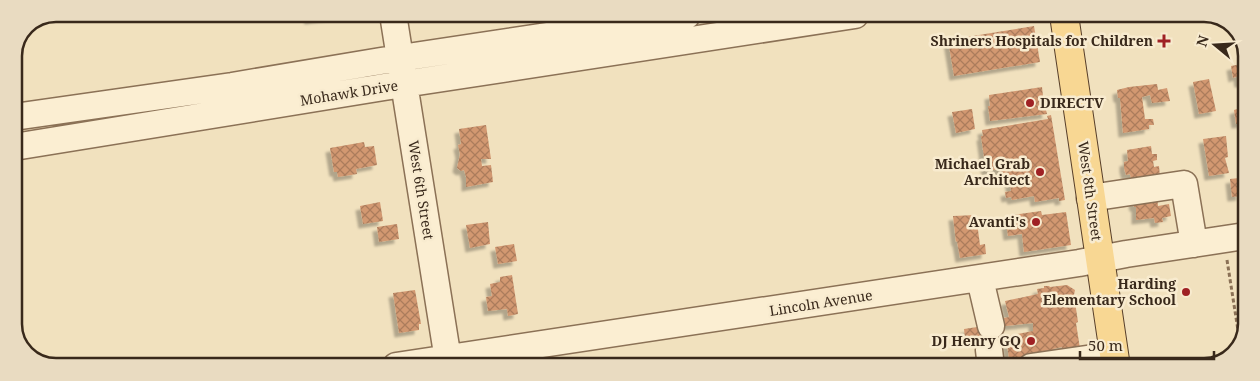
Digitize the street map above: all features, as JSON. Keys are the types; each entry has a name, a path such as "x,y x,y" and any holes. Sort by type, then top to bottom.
{"main road":[{"name":"West 8th Street","path":"1065,22 1115,358"}],"street":[{"name":"West 6th Street","path":"394,22 447,358"},
{"name":"Mohawk Drive","path":"22,116 232,86 400,58 684,24 722,22"},
{"name":"Mohawk Drive","path":"22,146 404,85 684,24"},
{"path":"1090,198 1184,184 1194,244"},
{"name":"Lincoln Avenue","path":"467,358 1238,237"},
{"path":"980,278 991,348"}],"path":[{"path":"1227,257 1238,327"}],"building":[{"path":"1034,26 1040,62 954,76 948,40"},
{"path":"1237,65 1237,76 1233,78 1231,66"},
{"path":"1209,79 1216,111 1199,114 1193,82"},
{"path":"1157,84 1158,90 1167,88 1170,101 1152,103 1150,95 1142,97 1145,119 1153,119 1154,125 1149,125 1149,129 1123,133 1120,98 1118,98 1117,90"},
{"path":"1042,87 1043,96 1048,100 1045,106 1047,114 990,121 989,95"},
{"path":"972,109 975,129 956,133 952,112"},
{"path":"1237,109 1237,124 1236,124 1234,110"},
{"path":"1051,115 1065,200 1059,201 1059,198 1035,202 1034,196 1012,200 1011,197 1006,198 1005,192 1011,191 1008,173 1001,174 1000,169 986,171 981,136 983,136 982,130 1048,119 1047,116"},
{"path":"486,125 491,159 481,159 482,166 491,165 493,182 466,187 464,170 461,171 457,168 460,154 458,145 461,144 459,129"},
{"path":"1226,136 1228,157 1225,158 1229,173 1209,176 1203,139"},
{"path":"364,142 365,147 374,146 377,165 356,169 357,174 338,177 337,172 334,172 330,148"},
{"path":"1151,146 1152,154 1157,154 1157,160 1153,161 1154,167 1159,166 1160,177 1132,185 1130,174 1126,175 1124,168 1124,162 1128,161 1127,150"},
{"path":"1237,178 1238,196 1232,197 1230,179"},
{"path":"1157,194 1158,206 1169,204 1171,216 1162,218 1163,222 1155,223 1154,218 1136,220 1136,207 1134,207 1133,201"},
{"path":"380,202 383,221 363,224 360,206"},
{"path":"1041,211 1042,215 1066,212 1071,245 1024,252 1022,234 1008,236 1005,216"},
{"path":"976,215 980,245 985,244 986,254 960,258 953,216"},
{"path":"488,222 490,244 470,248 466,225"},
{"path":"397,224 399,239 379,242 377,227"},
{"path":"514,244 517,261 498,264 495,247"},
{"path":"512,275 518,314 508,316 507,309 488,311 486,297 492,296 490,284 500,282 500,277"},
{"path":"1067,285 1075,290 1078,322 1076,323 1081,355 1063,357 1062,347 1053,349 1053,351 1009,358 1006,336 1033,331 1033,323 1005,326 1004,318 1009,317 1005,301 1038,294 1037,289 1044,288 1044,286"},
{"path":"415,290 421,324 419,324 419,330 399,333 393,293"},
{"path":"984,326 985,337 965,339 964,329"}],"place":[{"name":"Shriners Hospitals for Children","path":"1164,41"},
{"name":"DIRECTV","path":"1030,103"},
{"name":"Michael Grab Architect","path":"1040,172"},
{"name":"Avanti's","path":"1036,222"},
{"name":"Harding Elementary School","path":"1186,292"},
{"name":"DJ Henry GQ","path":"1031,341"}]}
